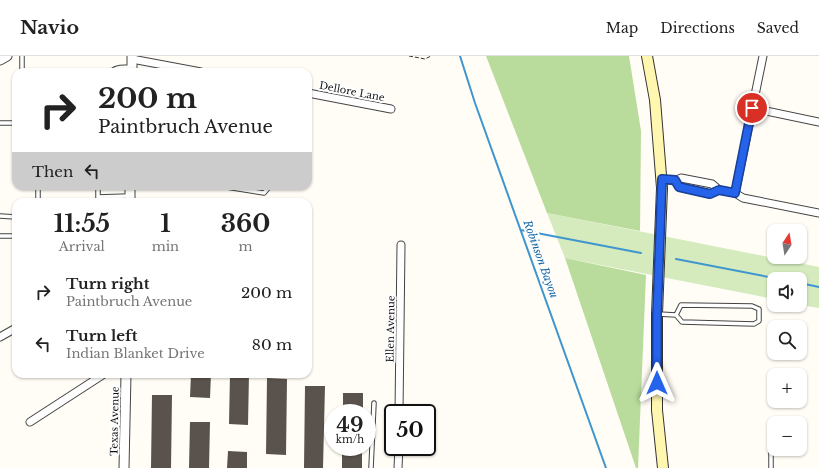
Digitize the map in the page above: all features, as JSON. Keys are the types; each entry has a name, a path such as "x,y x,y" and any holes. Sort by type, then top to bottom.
{"main road":[{"path":"647,56 655,100 662,179 657,314 657,410 663,468"}],"street":[{"path":"0,60 7,56"},
{"path":"735,193 763,56"},
{"path":"132,64 166,68"},
{"name":"Dellore Lane","path":"312,94 391,109"},
{"path":"752,108 819,122"},
{"path":"662,179 675,180 681,178 712,184 719,190 735,193 743,198 819,213"},
{"name":"Ellen Avenue","path":"399,404 401,245"},
{"path":"0,337 12,330"},
{"path":"30,422 98,378"},
{"name":"Texas Avenue","path":"122,467 126,378"},
{"path":"398,468 399,456"}],"lane":[{"path":"22,56 22,68"},
{"path":"116,68 132,64"},
{"path":"0,123 12,124"},
{"path":"98,190 98,196 119,198"},
{"path":"245,190 264,193 267,190"},
{"path":"0,216 12,216"},
{"path":"0,236 12,236"},
{"path":"657,314 676,315 682,322 754,324 759,321 759,310 752,306 681,305 676,315"},
{"path":"371,468 374,403"},
{"path":"770,468 771,456"}],"path":[{"path":"409,56 425,59 431,56"}],"green space":[{"path":"486,56 629,56 641,131 640,231 547,213"},
{"path":"547,213 767,257 767,264 804,264 819,267 819,308 807,306 807,272 767,272 767,298 565,258"},
{"path":"565,258 646,275 638,468 636,468"}],"building":[{"path":"191,378 211,378 210,398 190,397"},
{"path":"230,378 249,378 248,425 229,424"},
{"path":"267,378 287,379 286,455 266,454"},
{"path":"305,386 325,386 323,468 304,468"},
{"path":"343,393 363,393 363,404 343,404"},
{"path":"152,395 172,395 171,468 151,468"},
{"path":"190,422 210,422 209,468 189,468"},
{"path":"228,451 247,452 247,468 227,468"},
{"path":"342,456 362,456 362,468 342,468"}],"waterway":[{"name":"Robinson Bayou","path":"460,56 475,103 606,468"},
{"path":"521,230 641,253"},
{"path":"676,259 767,277"},
{"path":"807,284 819,287"}],"route":[{"path":"657,383 657,314 662,179 675,180 679,187 710,194 719,190 735,193 752,108"}]}
